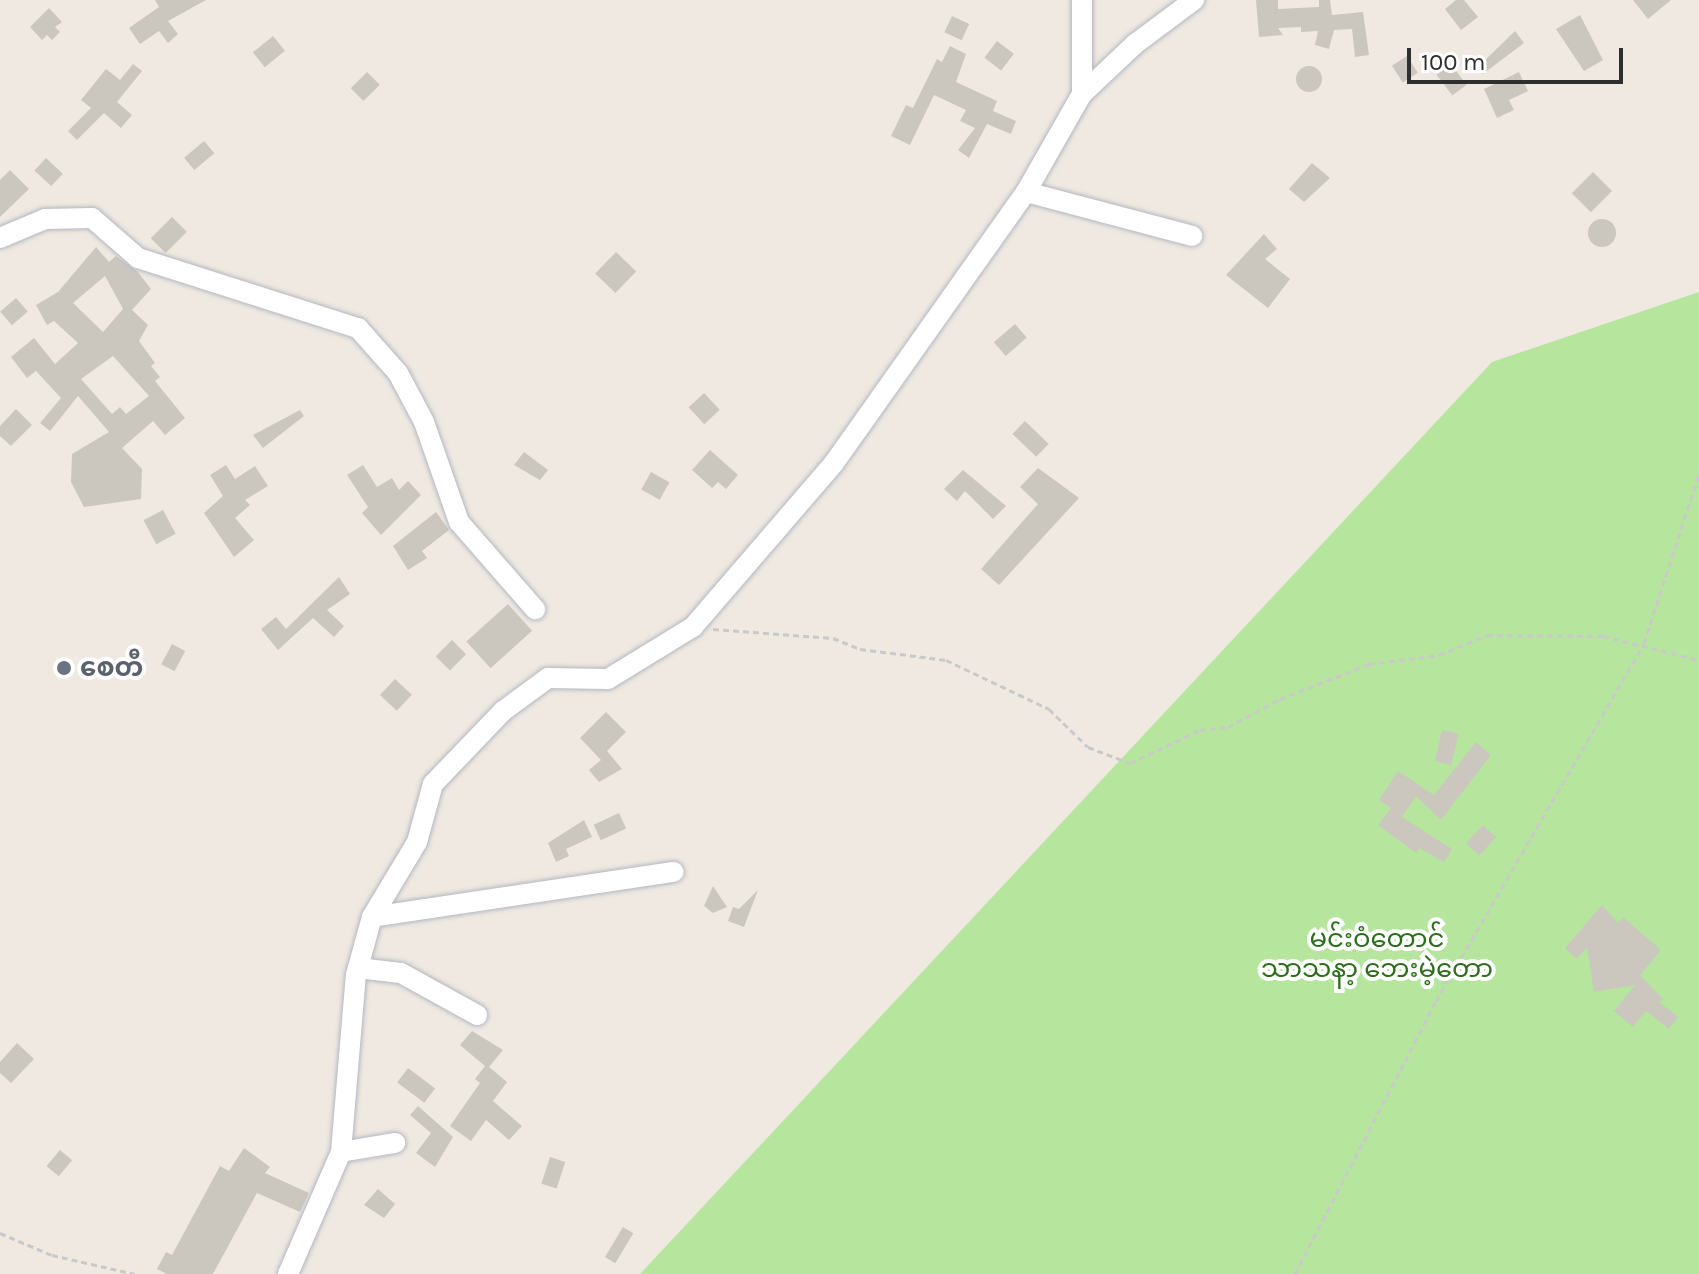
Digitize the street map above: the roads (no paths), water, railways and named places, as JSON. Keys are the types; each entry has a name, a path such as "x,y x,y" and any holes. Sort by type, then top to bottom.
{"street":[{"path":"1082,0 1082,94"},
{"path":"288,1274 341,1152 343,1079 358,968 372,917 417,842 433,784 503,711 548,678 608,679 652,657 693,627 834,463 1026,192 1082,94 1135,44 1194,0"},
{"path":"1026,192 1192,236"},
{"path":"0,238 45,219 92,218 138,258 358,328 398,373 424,422 459,522 535,609"},
{"path":"372,917 674,872"},
{"path":"358,968 401,973 477,1015"},
{"path":"341,1152 395,1143"}],"place":[{"name":"စေတီ","path":"64,668"}],"park label":[{"name":"မင်းဝံတောင် သာသနာ့ ‌ဘေးမဲ့တော","path":"1377,954"}]}
